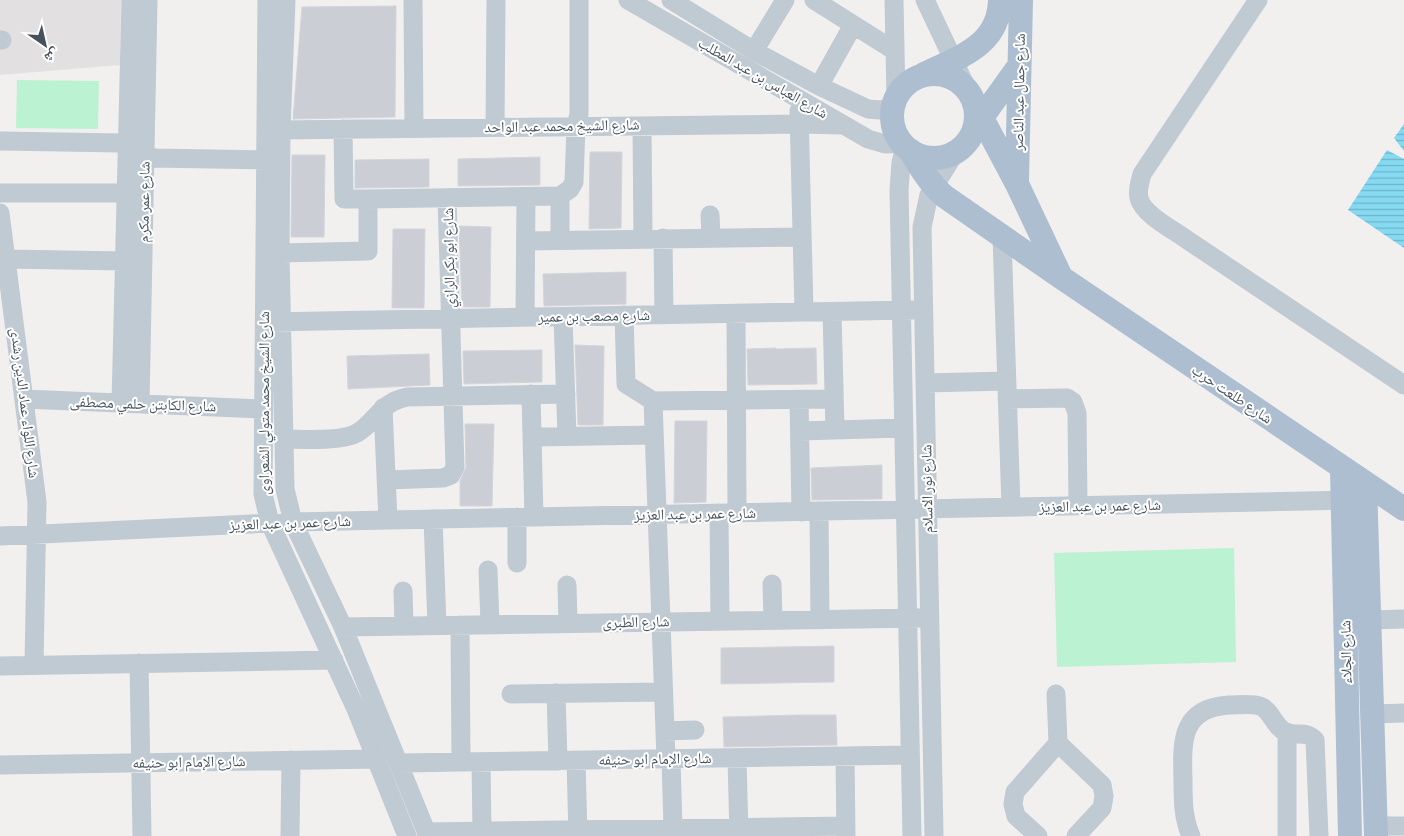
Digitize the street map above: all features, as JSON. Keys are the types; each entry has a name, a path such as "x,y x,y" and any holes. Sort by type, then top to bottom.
{"main road":[{"name":"شارع جمال عبد الناصر","path":"916,78 970,52 986,40 995,23 1000,0"},
{"name":"شارع جمال عبد الناصر","path":"1017,184 1021,0"},
{"path":"1019,66 975,111 964,145 956,151 947,155 928,157 893,148 894,103 901,90 916,78 931,74 947,76 960,83 975,111 1017,184 1062,278"},
{"name":"شارع طلعت حرب","path":"893,148 944,196 1342,469"},
{"name":"شارع الجلاء","path":"1342,469 1358,495 1369,620 1375,831"},
{"path":"1358,495 1397,504"},
{"name":"شارع الجلاء","path":"1350,836 1358,495"}],"street":[{"name":"شارع عمر مكرم","path":"131,0 136,150 131,403"},
{"name":"شارع عمر مكرم","path":"131,403 125,261 126,193 136,150 148,0"},
{"name":"شارع الشيخ محمد متولي الشعراوى","path":"266,0 265,160 272,322 283,439 285,489 294,522 342,627 427,834"},
{"name":"شارع الشيخ محمد متولي الشعراوى","path":"286,0 281,130 280,252 262,409 262,484 270,523 334,660 377,759 407,836"},
{"path":"413,0 414,128"},
{"path":"495,127 496,0"},
{"path":"343,129 344,199 560,196 570,189 574,182 576,126 579,114 579,0"},
{"name":"شارع العباس بن عبد المطلب","path":"628,0 843,125 893,148"},
{"path":"754,51 785,0"},
{"path":"814,0 895,51"},
{"path":"894,0 894,103"},
{"path":"925,0 954,60 975,111"},
{"path":"1258,0 1142,174 1138,187 1139,198 1145,209 1176,232 1404,385"},
{"name":"شارع العباس بن عبد المطلب","path":"681,3 754,51 812,83 862,107 880,110 894,103"},
{"path":"804,312 800,124 797,98 812,83 853,25"},
{"name":"شارع الشيخ محمد عبد الواحد","path":"281,130 843,125"},
{"path":"642,126 644,238"},
{"path":"0,141 120,143 154,158 265,160"},
{"name":"شارع نور الاسلام","path":"893,148 901,163 899,181 901,310 912,836"},
{"name":"شارع نور الاسلام","path":"934,836 922,227 929,195 956,151"},
{"path":"0,193 126,193"},
{"path":"560,196 560,240"},
{"path":"525,317 526,197"},
{"name":"شارع ابو بكر الرازي","path":"386,480 443,478 451,475 454,467 448,198"},
{"path":"280,252 368,251 368,199"},
{"name":"شارع اللواء عماد الدين رشدى","path":"0,213 6,259 5,293 24,398 37,502 34,665"},
{"path":"710,215 711,238"},
{"path":"1002,236 1011,508"},
{"path":"526,241 802,237"},
{"path":"663,238 664,315"},
{"path":"6,259 125,261"},
{"name":"شارع مصعب بن عمير","path":"272,322 924,310"},
{"path":"832,312 835,430"},
{"path":"720,621 736,400 736,314"},
{"path":"624,315 626,384 653,402 834,399"},
{"path":"563,317 567,436"},
{"path":"925,383 1007,390 1067,398 1076,405 1078,506"},
{"path":"517,563 526,517 533,437 531,394"},
{"path":"283,439 346,438 363,429 383,408 394,401 407,397 566,394"},
{"name":"شارع الكابتن حلمي مصطفى","path":"24,398 262,409"},
{"path":"799,400 800,431 820,620"},
{"path":"653,402 664,731 673,828"},
{"path":"383,408 388,520"},
{"path":"800,431 904,428"},
{"path":"533,437 654,435"},
{"name":"شارع عمر بن عبد العزيز","path":"0,536 294,522 1011,508 1358,495"},
{"path":"433,519 437,626"},
{"path":"488,570 490,625"},
{"path":"772,584 772,620"},
{"path":"567,586 568,624"},
{"path":"403,591 404,626"},
{"name":"شارع الطبرى","path":"342,627 930,618"},
{"path":"1369,620 1404,619"},
{"path":"460,625 461,762"},
{"path":"0,666 334,660"},
{"path":"139,663 142,836"},
{"path":"511,694 663,692"},
{"path":"556,693 578,833"},
{"path":"1056,694 1058,743 1102,785 1104,796 1102,808 1076,836"},
{"path":"1191,836 1186,825 1184,810 1182,747 1185,734 1191,722 1201,713 1213,707 1251,705 1260,706 1267,711 1278,726 1287,732 1306,734 1315,740 1319,836"},
{"path":"1372,714 1404,713"},
{"path":"664,731 695,730"},
{"path":"1287,732 1287,836"},
{"path":"1038,836 1016,816 1013,804 1014,792 1058,743"},
{"name":"شارع الإمام ابو حنيفه","path":"399,763 910,755"},
{"path":"427,834 482,832 578,833 673,828 739,832 846,831 845,756"},
{"path":"737,758 739,832"},
{"name":"شارع الإمام ابو حنيفه","path":"0,765 377,759"},
{"path":"290,836 291,760"},
{"path":"481,762 482,832"},
{"path":"1287,770 1317,771"},
{"path":"1375,831 1404,826"}],"shaded area":[{"path":"0,0 121,0 120,65 0,75"}],"green space":[{"path":"17,80 99,81 98,129 16,128"},
{"path":"1234,548 1236,662 1057,667 1054,553"}],"water":[{"path":"1404,124 1404,151 1394,138"},
{"path":"1387,150 1404,159 1404,248 1348,210"}],"building":[{"path":"396,6 395,117 293,119 302,7"},
{"path":"590,152 622,152 621,228 589,229"},
{"path":"292,155 325,155 324,237 291,237"},
{"path":"540,157 540,185 458,186 458,159"},
{"path":"429,159 429,187 355,188 355,160"},
{"path":"459,226 491,227 490,307 462,307"},
{"path":"393,229 425,229 424,308 392,308"},
{"path":"626,272 626,304 544,306 543,274"},
{"path":"575,345 604,346 603,425 578,425"},
{"path":"816,348 817,384 748,385 747,349"},
{"path":"542,350 542,382 464,384 463,351"},
{"path":"429,354 430,385 348,389 347,356"},
{"path":"675,421 707,421 706,502 674,503"},
{"path":"465,424 494,424 492,506 460,506 460,481 466,467"},
{"path":"882,465 882,499 812,500 811,468"},
{"path":"834,646 834,682 721,684 721,648"},
{"path":"836,715 837,745 724,747 723,717"}]}
